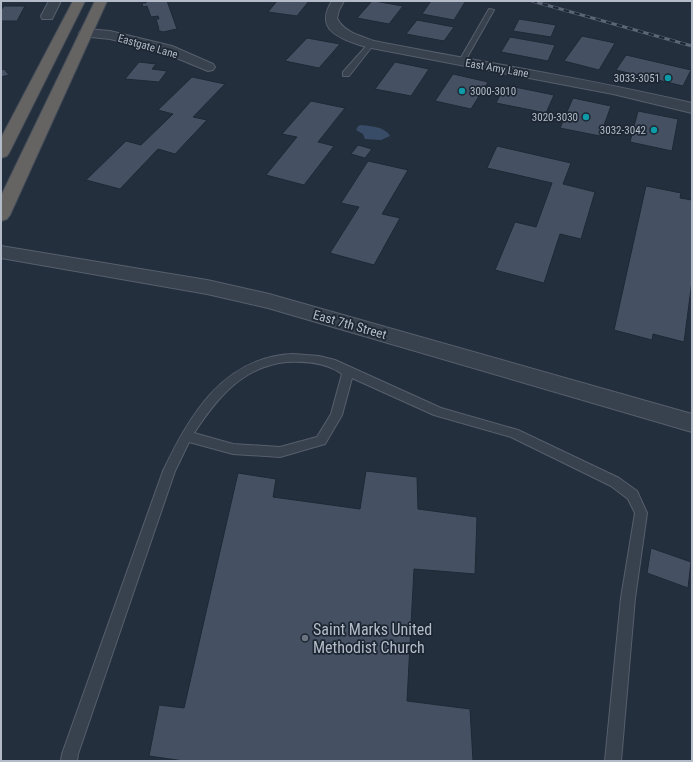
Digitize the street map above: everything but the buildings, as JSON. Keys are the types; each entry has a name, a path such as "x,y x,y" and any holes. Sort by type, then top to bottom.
{"highway":[{"path":"1,153 79,1"},
{"path":"1,215 100,1"}],"street":[{"path":"47,16 55,1"},
{"name":"East Amy Lane","path":"338,1 333,7 330,15 332,24 340,32 371,44 610,89 692,108"},
{"name":"Eastgate Lane","path":"86,33 110,35 168,49 208,67"},
{"name":"East 7th Street","path":"1,252 207,287 269,301 428,348 634,405 692,424"}],"lane":[{"path":"462,61 491,10"},
{"path":"346,74 371,44"},
{"path":"69,761 70,754 169,471 186,436 217,395 231,380 248,368 282,357 311,358 338,364 348,372 438,412 514,433 615,482 633,495 641,513 628,598 613,761"},
{"path":"186,436 233,449 280,452 321,441 336,416 348,372"}],"water":[{"path":"361,125 381,129 390,136 381,140 365,139 363,134 356,130 358,126"}],"railway":[{"path":"532,1 692,46"}],"place":[{"name":"3033-3051","path":"668,78"},
{"name":"3000-3010","path":"462,91"},
{"name":"3020-3030","path":"586,117"},
{"name":"3032-3042","path":"654,130"},
{"name":"Saint Marks United Methodist Church","path":"305,638"}]}
